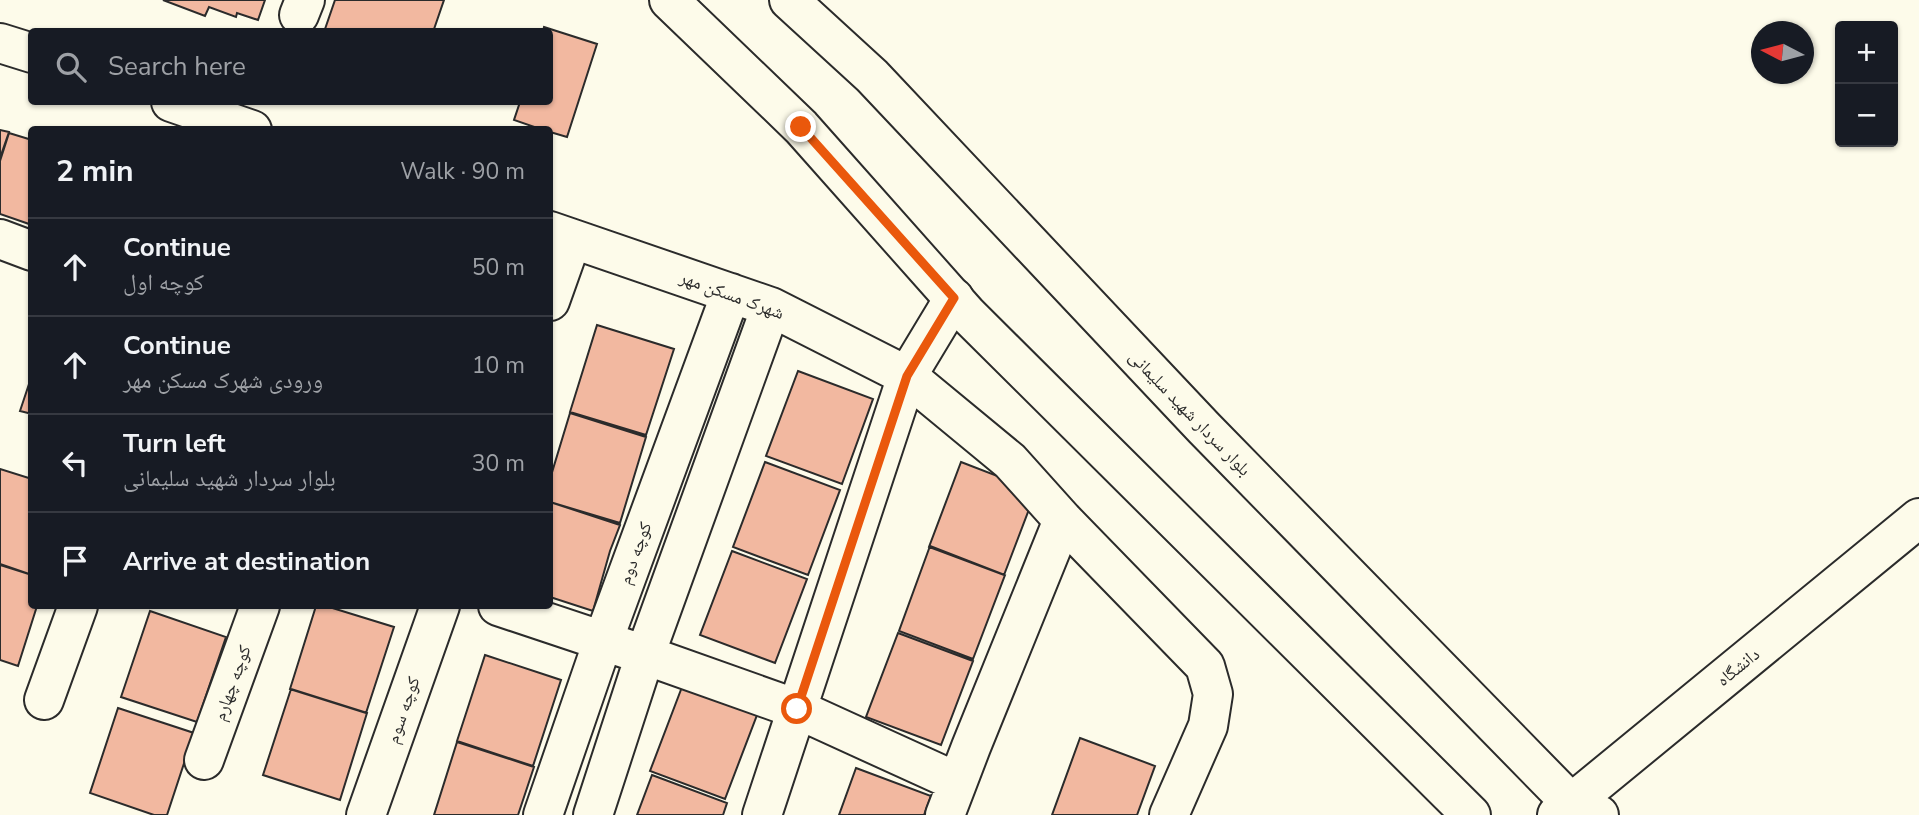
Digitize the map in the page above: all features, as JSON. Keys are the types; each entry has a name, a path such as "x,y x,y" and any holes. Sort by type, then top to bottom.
{"street":[{"path":"669,0 801,127 968,315 1471,815"},
{"name":"بلوار سردار شهید سلیمانی","path":"789,0 872,76 1203,428 1576,811"},
{"path":"0,43 28,53"},
{"path":"180,105 242,126"},
{"path":"553,283 561,235"},
{"name":"شهرک مسکن مهر","path":"561,235 771,307 907,376 1010,461 1063,520 1205,666 1213,694 1208,726 1169,815"},
{"path":"0,239 28,250"},
{"name":"کوچه دوم","path":"543,815 603,641 731,293"},
{"path":"762,815 907,376 954,298"},
{"path":"593,815 645,655 771,307"},
{"name":"دانشگاه","path":"1576,811 1919,519"},
{"path":"507,609 797,709 951,799 1063,520"},
{"path":"44,700 77,609"},
{"name":"کوچه چهارم","path":"204,760 259,609"},
{"name":"کوچه سوم","path":"366,815 439,609"}],"building":[{"path":"163,0 265,0 258,20 237,13 236,17 209,7 205,16"},
{"path":"335,0 444,0 434,28 325,28"},
{"path":"553,30 597,44 567,137 553,133 553,126 531,126 514,120 519,105 553,105"},
{"path":"0,130 9,132 0,158"},
{"path":"9,133 28,139 28,224 0,214 0,161"},
{"path":"597,325 674,349 646,435 570,412"},
{"path":"798,371 873,399 842,484 766,456"},
{"path":"28,387 28,413 20,411"},
{"path":"570,413 646,437 620,523 553,503 553,469"},
{"path":"765,462 840,490 808,575 733,547"},
{"path":"961,462 1036,491 1004,575 929,547"},
{"path":"0,469 28,478 28,574 0,564"},
{"path":"553,503 620,525 593,611 553,598"},
{"path":"930,546 1005,575 973,659 899,631"},
{"path":"732,551 807,579 775,663 700,635"},
{"path":"0,565 28,574 28,609 36,609 18,666 0,660"},
{"path":"315,609 336,609 394,627 366,713 290,689"},
{"path":"150,611 226,637 197,722 121,697"},
{"path":"898,633 973,661 941,745 866,717"},
{"path":"485,655 561,680 533,766 457,741"},
{"path":"682,687 757,715 725,799 650,771"},
{"path":"291,689 367,713 340,800 263,775"},
{"path":"118,708 194,733 167,815 154,815 90,793"},
{"path":"1080,738 1155,766 1137,815 1052,815"},
{"path":"457,742 534,767 518,815 434,815"},
{"path":"856,768 931,796 924,815 839,815"},
{"path":"652,775 727,803 723,815 637,815"}],"route":[{"path":"797,709 907,376 954,298 801,127"}]}
